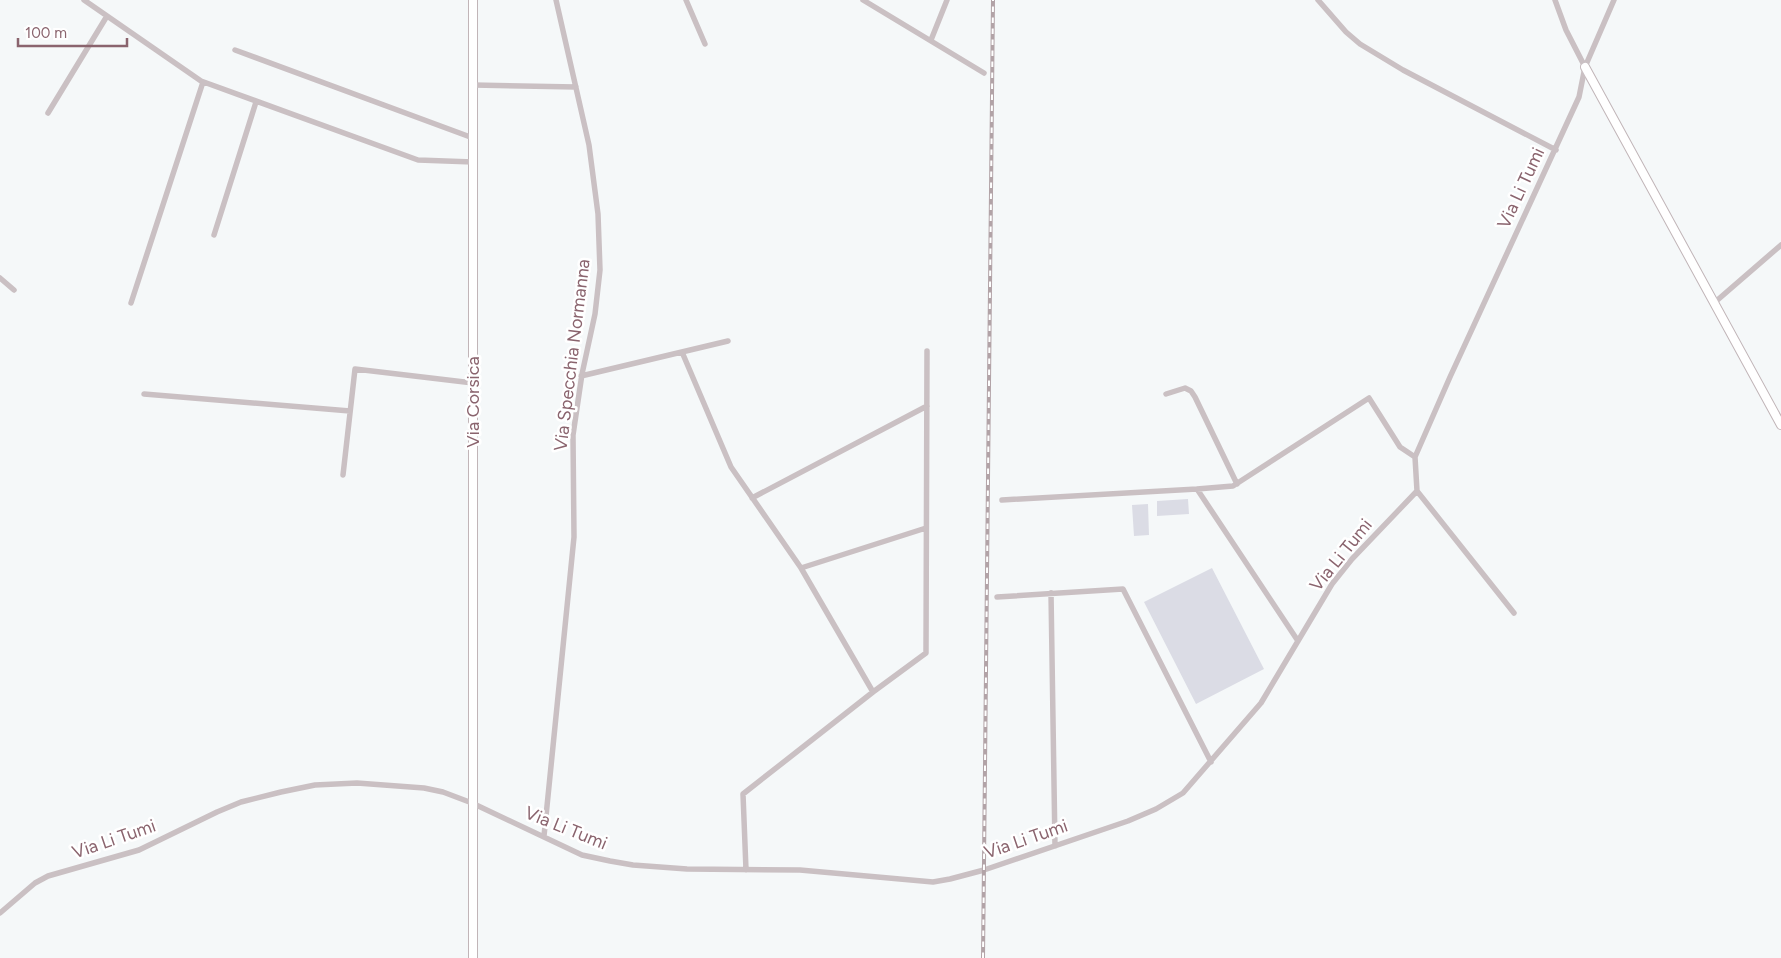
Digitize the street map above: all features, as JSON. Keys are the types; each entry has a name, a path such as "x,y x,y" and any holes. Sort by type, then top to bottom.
{"main road":[{"name":"Via Corsica","path":"473,0 473,958"},
{"path":"1585,67 1781,425"}],"street":[{"path":"84,0 203,82 418,160 473,162"},
{"name":"Via Specchia Normanna","path":"544,836 574,537 573,434 581,376 595,314 600,270 598,214 589,145 556,0"},
{"path":"686,0 705,44"},
{"path":"863,0 984,73"},
{"path":"931,40 947,0"},
{"path":"1318,0 1346,32 1360,44 1403,70 1556,150"},
{"path":"1555,0 1566,30 1585,67"},
{"name":"Via Li Tumi","path":"0,913 35,883 48,876 139,850 241,802 281,792 329,784 380,784 424,788 443,792 472,803 582,855 633,865 687,869 800,870 933,882 984,870 1156,810 1183,793 1261,703 1332,584 1352,559 1417,490 1415,457 1450,377 1556,150 1579,97 1585,67 1614,0"},
{"path":"48,113 107,16"},
{"path":"235,50 473,138"},
{"path":"131,303 203,82"},
{"path":"473,85 576,87"},
{"path":"214,236 256,102"},
{"path":"1714,303 1781,245"},
{"path":"0,278 14,290"},
{"path":"581,376 728,341"},
{"path":"746,870 743,794 926,652 927,351"},
{"path":"682,352 731,467 801,568 873,692"},
{"path":"343,475 354,369 473,383"},
{"path":"1166,394 1185,388 1191,391 1237,484"},
{"path":"144,394 350,411"},
{"path":"1002,500 1233,486 1369,398 1400,447 1415,457"},
{"path":"752,498 927,406"},
{"path":"1197,489 1298,641"},
{"path":"1417,490 1514,613"},
{"path":"801,568 926,528"},
{"path":"997,597 1123,589 1211,762"},
{"path":"1051,594 1055,846"}],"shaded area":[{"path":"1188,499 1189,514 1157,516 1157,501"},
{"path":"1148,504 1149,535 1134,536 1132,505"},
{"path":"1212,568 1264,669 1196,704 1144,602"}],"railway":[{"path":"983,958 993,0"}]}
